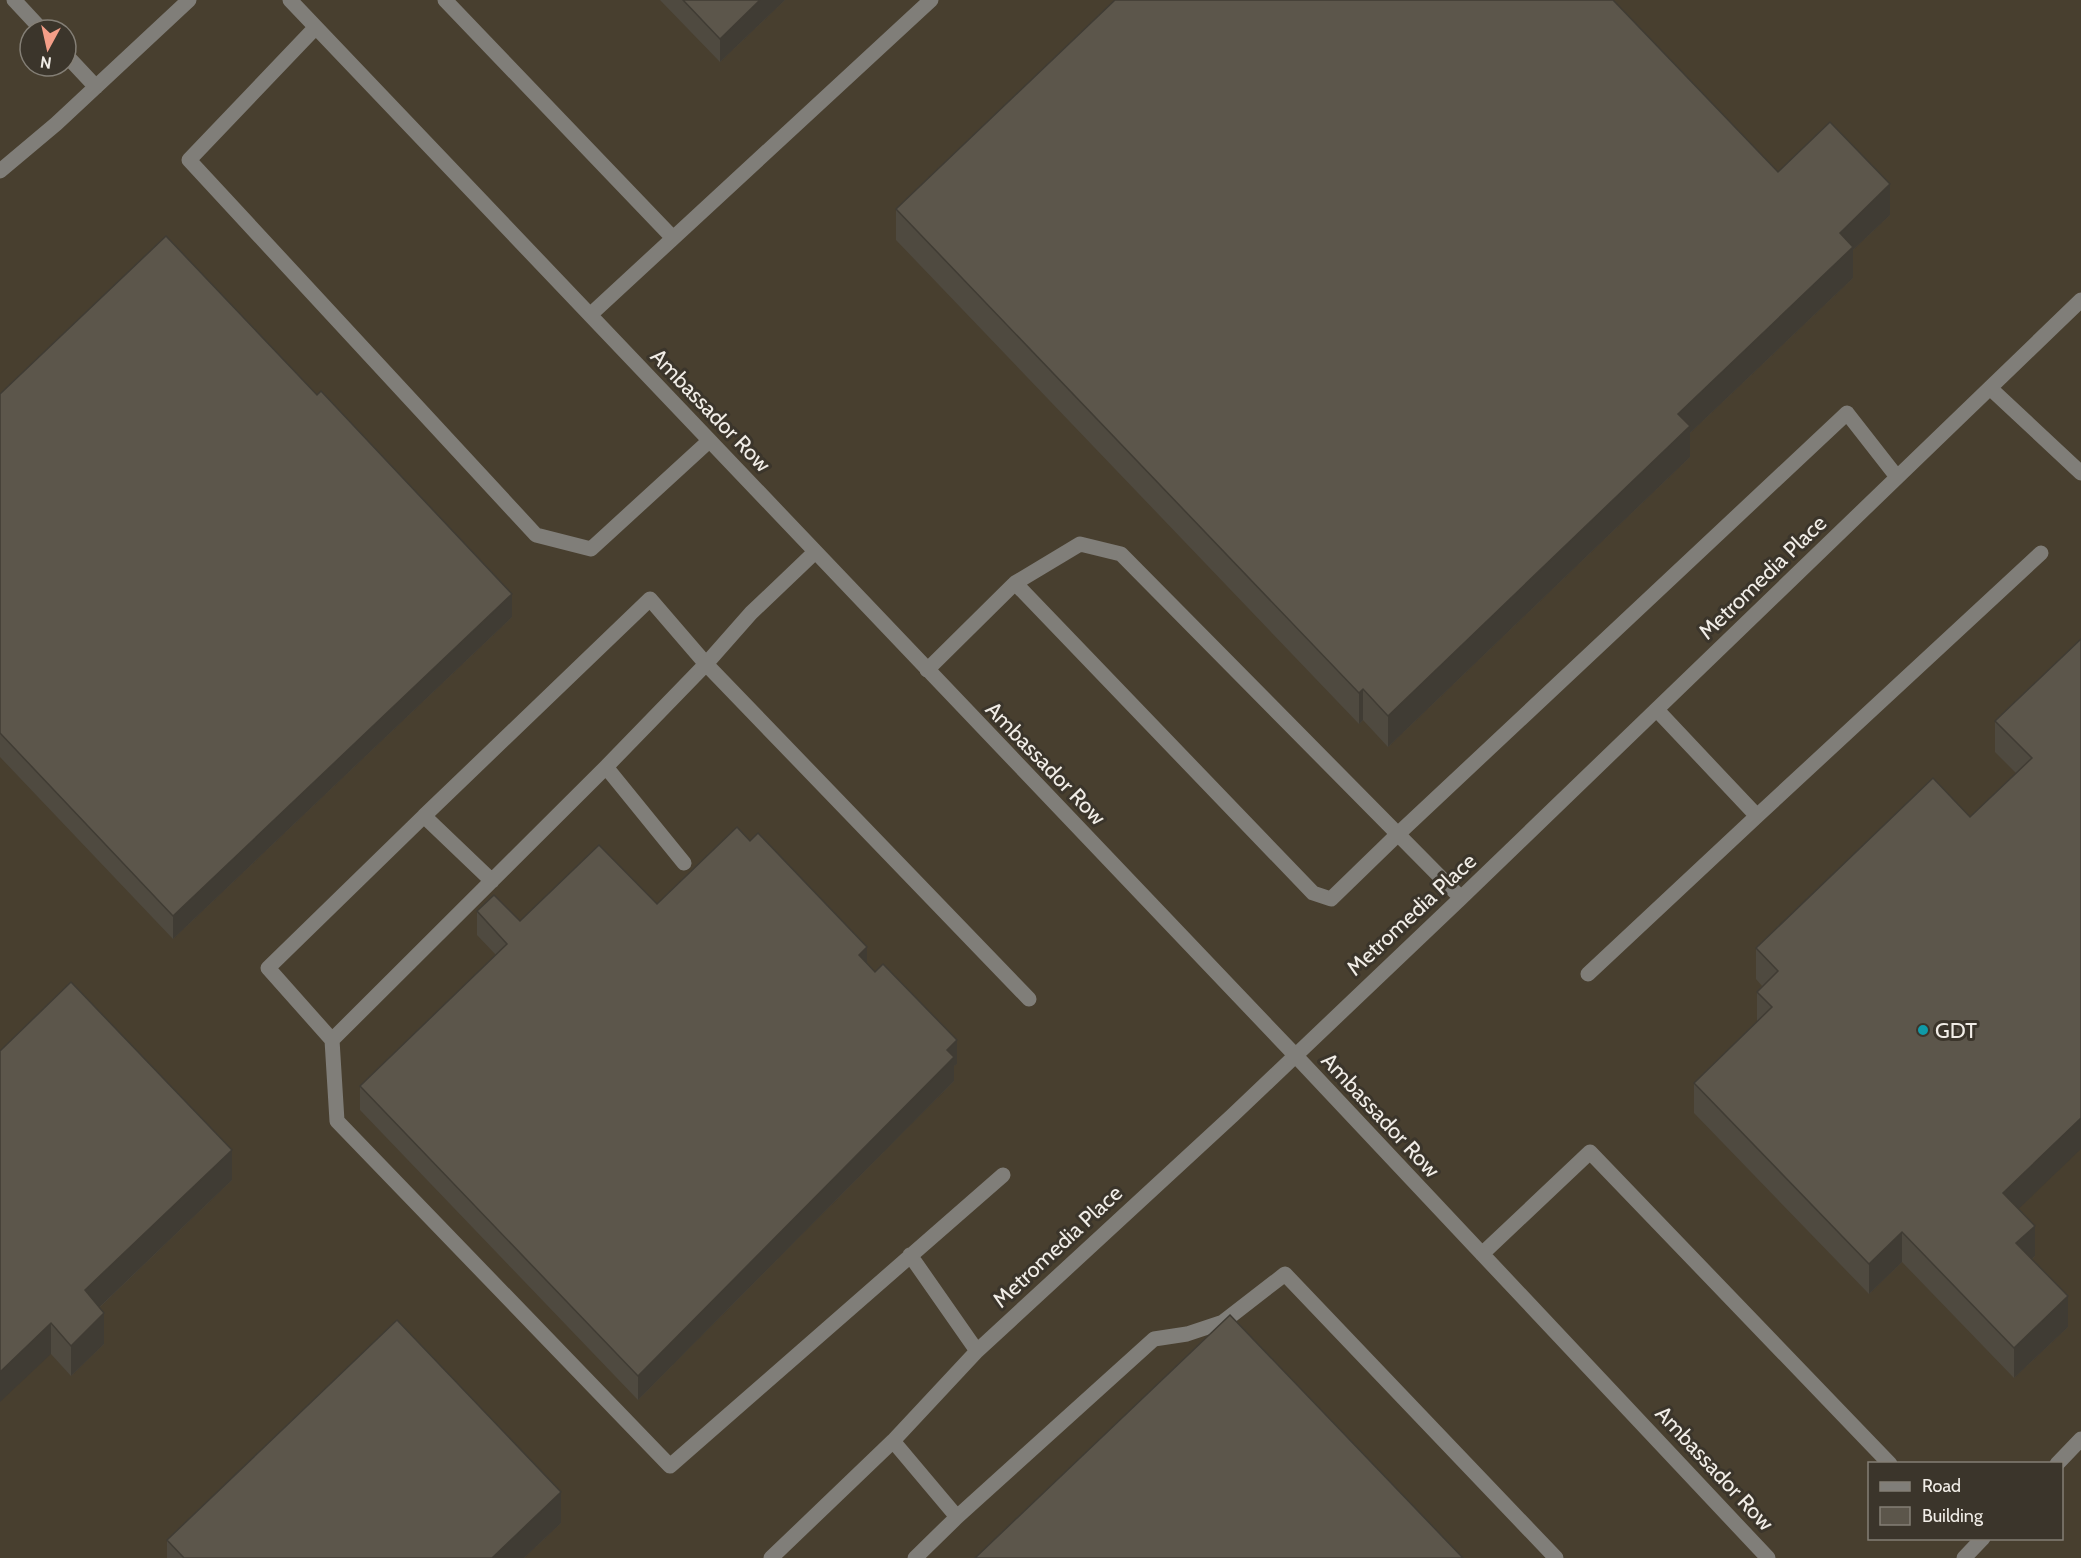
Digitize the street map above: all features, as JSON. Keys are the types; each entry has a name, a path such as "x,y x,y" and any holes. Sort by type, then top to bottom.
{"street":[{"path":"14,0 31,18"},
{"path":"0,171 56,124 189,0"},
{"name":"Ambassador Row","path":"290,0 1295,1055 1768,1558"},
{"path":"445,0 673,238"},
{"path":"590,315 931,0"},
{"path":"315,28 189,160 537,535 591,549 709,441"},
{"path":"78,68 96,87"},
{"name":"Metromedia Place","path":"771,1558 893,1441 977,1351 1461,898 2080,302"},
{"path":"1990,388 2081,472"},
{"path":"1014,583 1314,893 1330,899 1847,413 1897,477"},
{"path":"927,670 1014,583 1080,544 1120,554 1461,898"},
{"path":"332,1040 606,767 751,614 815,552"},
{"path":"1588,974 2041,553"},
{"path":"1003,1175 670,1466 337,1120 332,1040 268,968 650,599 705,664 1029,999"},
{"path":"1657,710 1757,816"},
{"path":"606,767 684,863"},
{"path":"424,816 492,881"},
{"path":"1482,1254 1590,1152 1888,1462"},
{"path":"910,1255 977,1351"},
{"path":"915,1558 957,1516 1154,1339 1187,1334 1223,1322 1285,1274 1556,1558"},
{"path":"2059,1462 2081,1439"},
{"path":"893,1441 957,1516"}],"shaded area":[{"path":"0,0 2081,0 2081,1558 0,1558"}],"building":[{"path":"683,0 760,0 720,39"},
{"path":"1115,0 1613,0 1778,172 1830,122 1890,184 1840,233 1853,247 1678,414 1690,426 1388,716 1363,689 1359,693 896,209"},
{"path":"166,236 317,395 321,391 512,594 173,916 0,733 0,394"},
{"name":"GDT","path":"2081,639 2081,1118 2003,1193 2035,1226 2016,1243 2068,1296 2014,1348 1902,1232 1869,1264 1694,1083 1772,1007 1757,992 1778,971 1756,948 1933,778 1970,817 2032,758 1995,721"},
{"path":"737,827 750,841 758,833 867,947 859,955 875,972 883,964 957,1040 947,1050 954,1057 638,1376 360,1086 507,944 477,911 494,895 520,921 599,845 657,904"},
{"path":"71,982 232,1150 85,1290 104,1313 71,1346 51,1323 0,1372 0,1051"},
{"path":"1230,1315 1463,1558 975,1558"},
{"path":"397,1320 561,1492 492,1558 184,1558 167,1540"}],"place":[{"name":"GDT","path":"1923,1030"}]}
